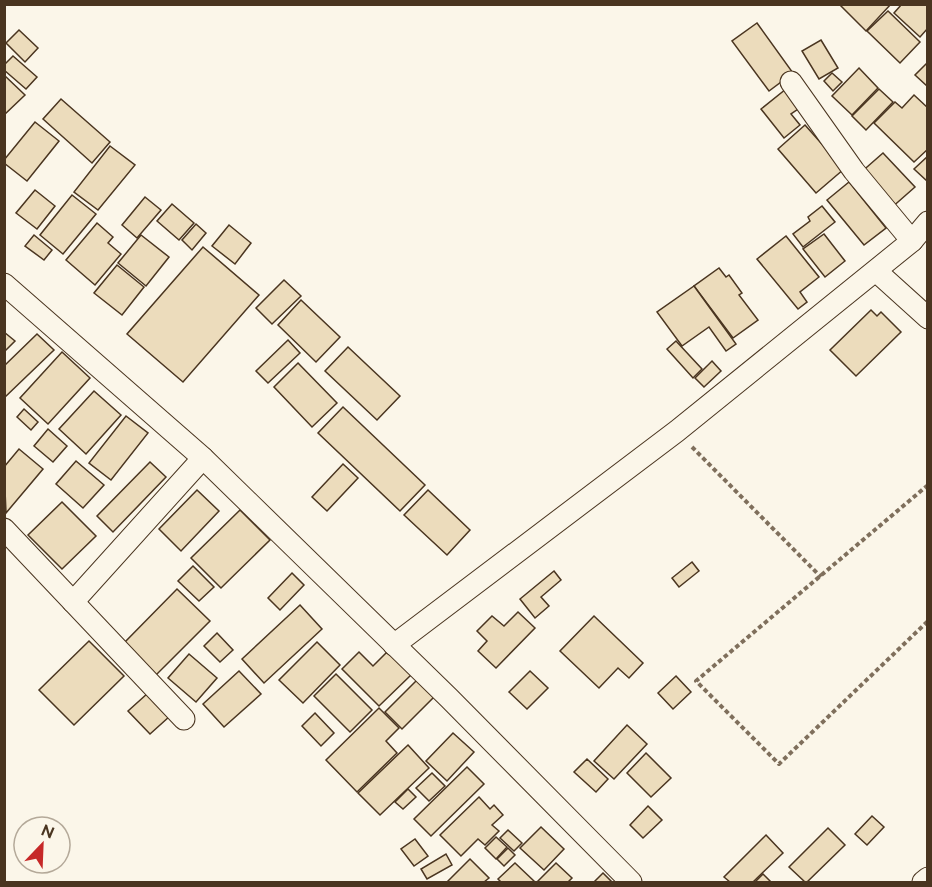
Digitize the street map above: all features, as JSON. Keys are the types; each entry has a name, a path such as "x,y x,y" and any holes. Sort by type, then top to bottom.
{"street":[{"path":"791,82 854,171 912,240"},
{"path":"394,645 677,431 876,271 912,240 927,222"},
{"path":"876,271 927,318"},
{"path":"4,284 203,459 394,645 631,882"},
{"path":"73,602 203,459"},
{"path":"4,529 184,719"},
{"path":"924,882 927,878"}],"path":[{"path":"677,431 820,577"},
{"path":"927,485 696,681 779,764 927,621"}],"building":[{"path":"839,4 891,4 866,31"},
{"path":"902,4 925,4 928,7 928,28 920,37 894,13"},
{"path":"888,11 920,42 900,63 867,31"},
{"path":"757,23 793,73 769,91 732,41"},
{"path":"19,30 38,48 25,62 6,43"},
{"path":"821,40 838,68 819,79 802,51"},
{"path":"13,56 37,77 26,89 4,70 4,65"},
{"path":"928,62 928,86 927,86 915,75"},
{"path":"859,68 878,88 852,115 832,96"},
{"path":"832,73 842,82 833,91 824,81"},
{"path":"4,75 25,95 4,115"},
{"path":"786,89 801,107 791,114 800,125 784,138 761,109"},
{"path":"879,89 893,102 866,130 852,116"},
{"path":"914,95 928,108 928,149 914,162 874,123 895,102 902,108"},
{"path":"61,99 110,142 92,163 43,119"},
{"path":"35,122 59,141 27,181 4,163 4,160"},
{"path":"805,125 844,169 816,193 778,149"},
{"path":"110,146 135,165 98,210 74,192"},
{"path":"883,153 915,187 890,209 859,174"},
{"path":"928,156 928,181 927,181 914,169"},
{"path":"849,182 886,228 864,245 827,200"},
{"path":"35,190 55,206 37,229 16,213"},
{"path":"72,195 96,214 63,254 40,235"},
{"path":"145,197 161,210 137,238 122,225"},
{"path":"172,204 194,223 179,240 157,221"},
{"path":"822,206 835,222 803,247 793,234 810,221 808,217"},
{"path":"97,223 113,237 108,243 121,254 95,285 66,260"},
{"path":"196,224 206,233 192,250 182,240"},
{"path":"229,225 251,243 235,264 212,246"},
{"path":"824,234 845,261 825,277 803,249"},
{"path":"34,235 52,250 44,260 25,246"},
{"path":"141,235 169,257 146,286 118,263"},
{"path":"786,236 819,277 800,292 807,302 798,309 757,259"},
{"path":"203,247 259,295 183,382 127,334"},
{"path":"117,265 144,287 122,315 94,293"},
{"path":"719,268 726,277 729,275 742,293 739,295 758,320 733,338 694,286"},
{"path":"284,280 301,296 272,324 256,308"},
{"path":"694,286 736,344 726,351 709,327 682,346 657,312"},
{"path":"301,300 340,337 316,362 278,325"},
{"path":"871,310 877,316 881,312 901,332 856,376 830,350"},
{"path":"4,332 15,341 4,352"},
{"path":"37,334 54,350 4,398 4,366"},
{"path":"288,340 300,353 268,383 256,371"},
{"path":"676,341 702,369 693,378 667,349"},
{"path":"348,347 400,396 377,420 325,371"},
{"path":"62,352 90,378 48,424 20,398"},
{"path":"712,361 721,371 704,387 695,378"},
{"path":"298,363 337,403 312,427 274,387"},
{"path":"94,391 121,415 86,454 59,429"},
{"path":"343,407 425,485 400,511 318,433"},
{"path":"24,409 38,422 31,430 17,417"},
{"path":"126,416 148,433 111,480 89,463"},
{"path":"48,429 67,446 53,462 34,446"},
{"path":"19,449 43,469 6,513 4,467"},
{"path":"76,461 104,485 83,508 56,484"},
{"path":"150,462 166,477 113,532 97,516"},
{"path":"343,464 358,478 327,511 312,497"},
{"path":"197,490 219,511 181,551 159,529"},
{"path":"428,490 470,530 447,555 404,515"},
{"path":"62,502 96,536 62,569 28,535"},
{"path":"240,510 270,540 221,588 191,558"},
{"path":"692,562 699,571 679,587 672,578"},
{"path":"193,566 214,587 199,601 178,581"},
{"path":"554,571 561,580 541,597 549,606 535,618 520,599"},
{"path":"292,573 304,585 280,610 268,598"},
{"path":"177,589 210,621 156,675 124,643"},
{"path":"300,605 322,629 264,683 242,659"},
{"path":"518,612 535,628 496,668 478,651 487,641 477,631 492,616 504,626"},
{"path":"594,616 643,663 629,678 618,668 599,688 560,651"},
{"path":"217,633 233,650 220,662 204,646"},
{"path":"89,641 124,676 74,725 39,690"},
{"path":"317,642 340,665 303,703 279,680"},
{"path":"388,651 411,675 379,706 342,669 359,652 373,666"},
{"path":"189,654 217,678 196,702 168,678"},
{"path":"239,671 261,694 224,727 203,704"},
{"path":"530,671 548,688 527,709 509,692"},
{"path":"336,674 372,710 350,732 314,696"},
{"path":"676,676 691,692 673,709 658,693"},
{"path":"417,680 434,697 402,729 385,712"},
{"path":"148,693 170,716 150,734 128,711"},
{"path":"379,708 399,728 386,741 397,753 357,792 326,760"},
{"path":"315,713 334,733 321,746 302,726"},
{"path":"627,725 647,744 614,779 594,761"},
{"path":"453,733 474,752 447,781 426,761"},
{"path":"408,745 429,768 380,815 358,793"},
{"path":"646,753 671,778 651,797 627,773"},
{"path":"587,759 608,779 596,792 574,772"},
{"path":"467,767 484,784 431,836 414,819"},
{"path":"432,773 445,786 429,801 416,788"},
{"path":"408,789 416,797 403,809 395,802"},
{"path":"479,797 490,809 494,805 503,815 492,825 499,831 485,845 478,839 461,856 440,835"},
{"path":"648,806 662,820 643,838 630,825"},
{"path":"872,816 884,827 867,845 855,834"},
{"path":"541,827 564,849 544,870 520,848"},
{"path":"828,828 845,845 805,882 789,867"},
{"path":"508,830 522,843 514,851 500,838"},
{"path":"766,835 783,853 753,882 730,882 724,877"},
{"path":"496,837 507,847 496,859 485,848"},
{"path":"415,839 428,856 414,866 401,849"},
{"path":"508,848 515,855 504,866 497,859"},
{"path":"446,854 452,865 427,879 421,869"},
{"path":"470,859 489,878 484,882 447,882"},
{"path":"515,863 535,882 501,882 498,879"},
{"path":"556,863 572,878 568,882 537,882"},
{"path":"603,873 612,882 594,882"},
{"path":"763,874 771,882 755,882"}]}
